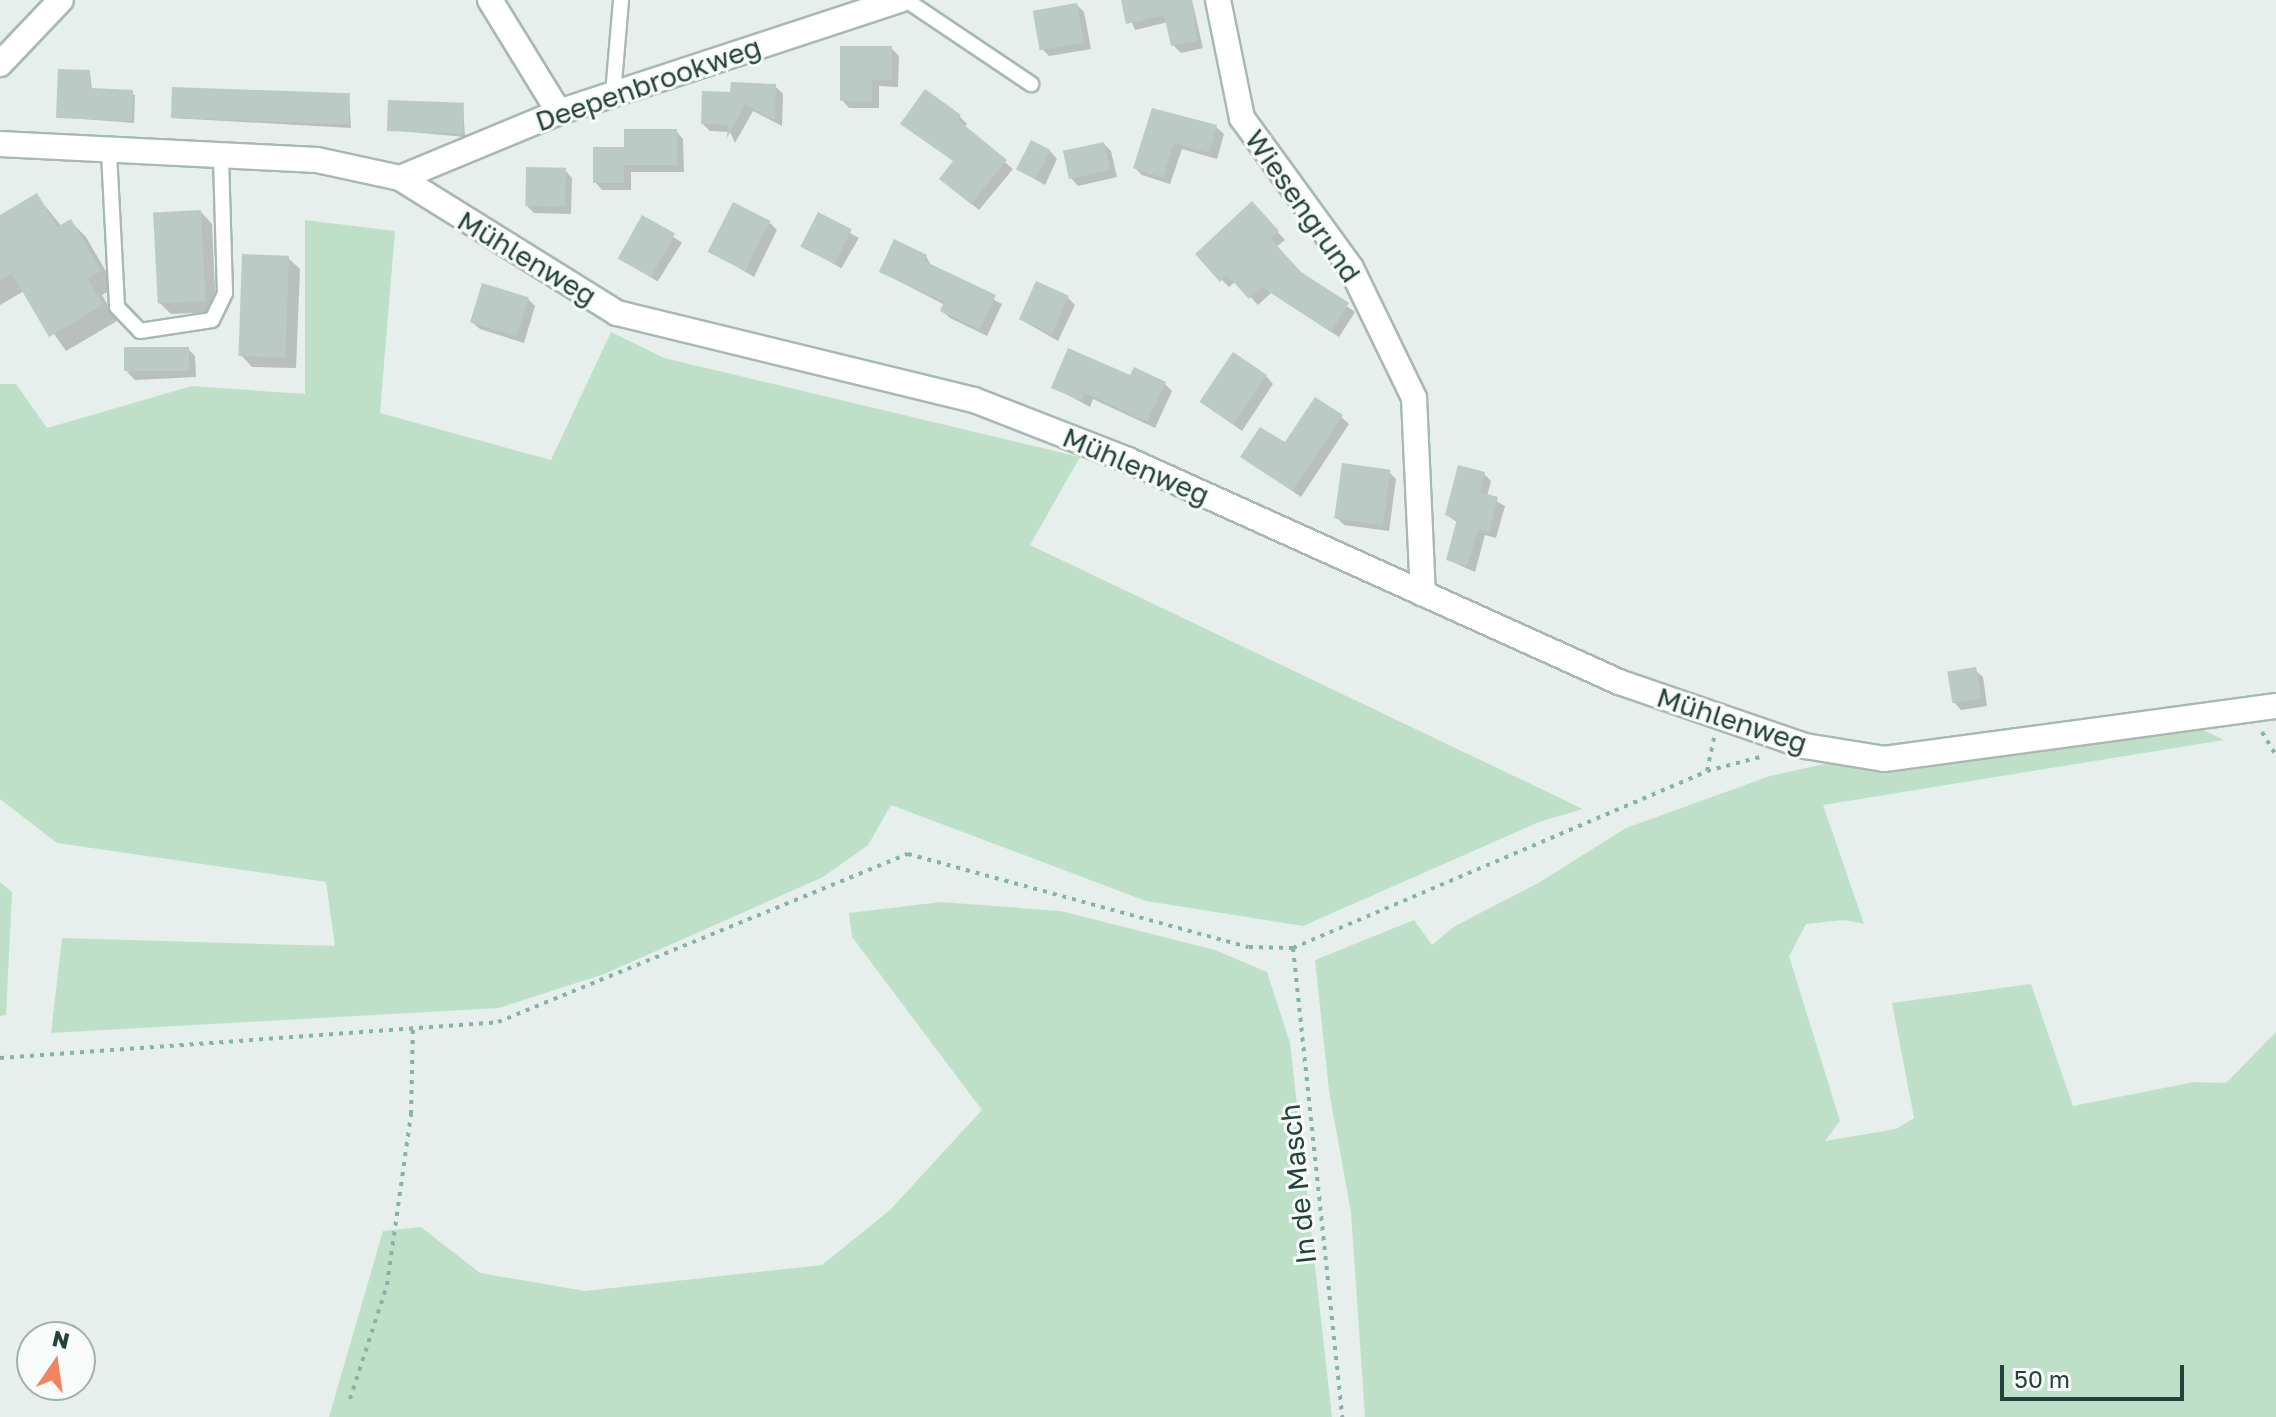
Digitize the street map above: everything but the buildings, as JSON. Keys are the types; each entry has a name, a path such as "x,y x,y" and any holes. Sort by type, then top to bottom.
{"street":[{"path":"0,64 61,0"},
{"path":"490,0 559,112"},
{"name":"Deepenbrookweg","path":"400,178 559,112 903,0"},
{"name":"Wiesengrund","path":"1218,0 1242,118 1351,268 1414,398 1423,594"},
{"name":"Mühlenweg","path":"0,144 109,153 317,160 400,178 617,313 974,400 1128,460 1619,682 1805,746 1884,759 2276,706"}],"lane":[{"path":"613,94 621,0"},
{"path":"903,0 1031,84"},
{"path":"109,153 117,307 140,331 212,320 225,293 221,158"}],"path":[{"path":"1707,771 1719,716"},
{"path":"0,1058 498,1022 908,854 1249,947 1293,948 1707,771 1763,757"},
{"name":"In de Masch","path":"1293,948 1342,1417"},
{"path":"350,1399 387,1285 411,1114 413,1028"}],"green space":[{"path":"305,220 395,231 380,413 551,460 611,332 664,358 1080,457 1030,545 1583,809 1539,822 1303,926 1146,901 891,805 868,845 823,877 604,974 499,1008 51,1033 62,938 335,946 326,882 57,843 0,799 0,384 16,384 47,428 192,386 305,394"},
{"path":"2199,728 2224,740 1823,805 1864,924 1844,920 1806,924 1789,956 1840,1121 1825,1141 1896,1129 1914,1118 1892,1003 2031,984 2073,1106 2194,1082 2226,1083 2276,1032 2276,1417 1365,1417 1351,1212 1329,1091 1315,960 1414,920 1432,945 1455,926 1540,882 1626,828 1770,776 1838,761 1933,764"},
{"path":"0,882 12,892 6,1015 0,1016"},
{"path":"941,902 1061,911 1215,950 1267,972 1290,1043 1332,1417 329,1417 383,1231 421,1227 480,1273 585,1291 822,1265 890,1210 982,1110 852,937 849,913"}]}
